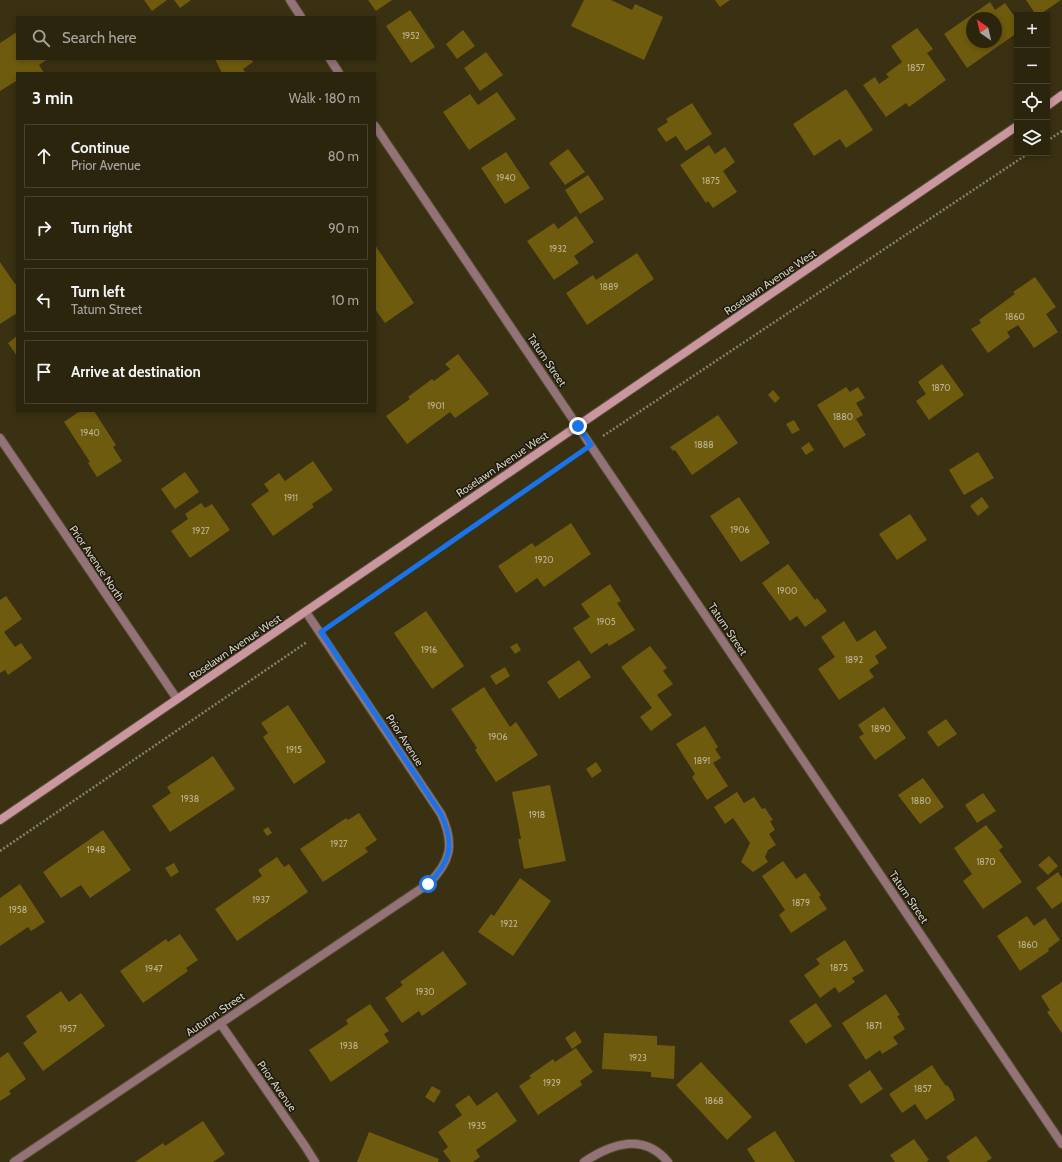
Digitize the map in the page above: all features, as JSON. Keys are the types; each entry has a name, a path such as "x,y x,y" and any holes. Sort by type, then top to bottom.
{"street":[{"path":"290,0 300,16"},
{"path":"331,60 338,72"},
{"path":"1050,104 1062,95"},
{"name":"Tatum Street","path":"376,127 1062,1144"},
{"name":"Roselawn Avenue West","path":"0,820 1014,128"},
{"name":"Prior Avenue North","path":"0,438 176,699"},
{"name":"Prior Avenue","path":"306,612 321,632 441,814 448,829 450,847 445,864 441,872 428,884"},
{"name":"Autumn Street","path":"14,1162 428,884"},
{"name":"Prior Avenue","path":"220,1023 305,1146 314,1162"},
{"path":"584,1162 612,1146 625,1144 636,1145 656,1151 668,1162"}],"path":[{"path":"1050,139 1062,131"},
{"path":"0,851 321,632 591,445 1024,156"}],"building":[{"path":"144,0 167,0 152,11"},
{"path":"174,0 191,0 180,8"},
{"path":"368,0 392,0 376,11"},
{"path":"584,0 611,0 632,10 635,4 663,17 644,60 571,26"},
{"path":"715,0 730,0 720,7"},
{"path":"1026,0 1061,0 1043,12 1034,12"},
{"path":"990,2 995,10 1005,3 1014,16 1014,35 1002,44 1002,12 976,12"},
{"path":"410,10 435,47 411,63 386,26"},
{"path":"966,19 966,48 996,48 967,68 944,34"},
{"path":"917,28 933,49 927,53 946,80 909,107 906,103 886,117 863,85 875,77 879,84 889,77 886,74 902,62 891,46"},
{"path":"463,30 475,46 457,59 446,44"},
{"path":"16,33 16,60 46,60 39,65 43,72 16,72 16,81 0,91 0,43"},
{"path":"486,52 503,75 480,91 464,68"},
{"path":"216,60 252,60 253,62 243,69 245,72 222,72"},
{"path":"846,89 873,130 846,148 840,139 814,156 793,124"},
{"path":"497,92 516,119 469,150 443,112 470,94 478,105"},
{"path":"692,103 712,134 686,151 676,136 666,142 657,129 668,122 666,119"},
{"path":"709,145 715,154 725,147 735,162 723,171 737,192 713,208 708,201 706,203 680,165"},
{"path":"568,149 585,172 565,185 549,163"},
{"path":"506,152 530,188 505,204 481,168"},
{"path":"588,175 604,199 580,214 565,190"},
{"path":"576,216 594,242 574,256 579,263 554,280 527,241 554,223 558,229"},
{"path":"376,246 414,303 385,323 376,310"},
{"path":"637,253 654,279 587,325 566,293 593,275 596,280"},
{"path":"0,262 16,284 16,314 0,324"},
{"path":"1035,277 1056,307 1046,314 1058,332 1034,348 1018,325 1007,332 1010,337 988,353 971,329 981,323 979,320 1015,294 1013,292"},
{"path":"16,337 16,355 8,343"},
{"path":"458,354 489,394 455,418 450,412 407,444 386,416 410,399 408,397 432,379 434,381 450,369 445,364"},
{"path":"942,364 964,395 929,420 916,401 926,394 918,382"},
{"path":"846,387 850,392 858,387 865,398 856,403 863,415 856,419 866,435 844,448 817,405"},
{"path":"773,390 780,398 775,403 768,395"},
{"path":"79,412 95,412 116,445 113,447 122,461 97,477 88,463 90,462 64,422"},
{"path":"718,415 738,443 692,475 675,450 673,451 670,447"},
{"path":"794,420 800,430 792,434 786,424"},
{"path":"809,442 814,450 806,455 801,448"},
{"path":"978,452 994,478 964,495 949,470"},
{"path":"313,461 333,490 312,504 314,507 273,536 251,504 269,491 264,484 279,473 285,481"},
{"path":"185,472 199,492 175,509 161,489"},
{"path":"739,497 770,543 741,562 710,516"},
{"path":"982,497 989,507 978,516 970,506"},
{"path":"201,503 205,508 212,504 230,530 190,558 171,531 188,519 185,514"},
{"path":"910,514 927,540 897,560 879,534"},
{"path":"571,523 591,554 544,587 537,578 516,593 498,566 532,543 535,547"},
{"path":"788,564 815,600 817,598 827,611 805,627 797,616 790,621 762,583"},
{"path":"610,584 621,601 617,603 635,630 609,646 607,643 591,654 573,628 590,617 581,604"},
{"path":"6,596 22,619 4,632 15,647 21,643 32,658 8,675 5,670 0,673 0,600"},
{"path":"426,611 464,666 432,689 394,633"},
{"path":"844,621 857,642 875,630 887,648 875,656 879,663 869,670 874,677 839,700 818,669 835,657 821,637"},
{"path":"517,643 521,650 515,654 510,647"},
{"path":"650,646 667,668 663,671 673,684 657,695 672,715 651,731 640,717 652,708 621,667"},
{"path":"579,660 591,677 559,699 547,682"},
{"path":"505,667 510,676 496,685 490,676"},
{"path":"484,687 510,727 516,722 538,755 496,782 475,750 477,748 451,709"},
{"path":"288,705 326,762 294,784 263,737 268,733 261,723"},
{"path":"884,707 906,738 875,760 859,737 864,734 858,725"},
{"path":"946,719 957,734 938,747 927,732"},
{"path":"705,726 718,747 715,749 721,758 713,763 728,786 707,800 692,777 695,774 676,744"},
{"path":"213,756 235,789 170,832 152,806 171,793 167,787"},
{"path":"596,762 602,771 592,778 586,769"},
{"path":"923,778 944,807 920,824 898,795"},
{"path":"550,785 566,861 524,869 518,839 521,839 512,792"},
{"path":"737,792 744,803 754,797 762,809 765,808 773,820 770,821 775,830 769,834 776,845 768,850 765,857 768,862 753,872 741,862 750,843 733,818 725,824 714,807"},
{"path":"983,793 996,811 977,823 965,805"},
{"path":"359,813 377,840 365,848 368,852 323,882 300,849 346,818 348,820"},
{"path":"986,825 1003,847 999,850 1022,882 983,909 963,881 972,874 954,848"},
{"path":"268,827 272,833 267,836 263,830"},
{"path":"103,830 131,870 90,898 81,885 61,898 43,872"},
{"path":"1049,856 1058,866 1048,875 1038,865"},
{"path":"277,857 284,867 289,864 308,892 237,941 215,909 262,876 258,870"},
{"path":"783,861 796,879 805,873 821,895 819,897 827,909 791,933 779,915 785,910 762,876"},
{"path":"174,863 179,872 171,877 165,868"},
{"path":"1058,872 1062,878 1062,902 1052,909 1036,888"},
{"path":"520,878 551,901 513,956 478,932 491,914 494,916"},
{"path":"20,884 45,922 31,931 28,927 0,946 0,898"},
{"path":"1027,916 1034,926 1045,918 1060,940 1048,949 1049,951 1020,971 997,936"},
{"path":"180,934 198,960 186,968 188,971 143,1003 120,971 166,939 168,942"},
{"path":"845,940 864,971 852,978 855,982 839,993 835,987 820,998 804,975 820,964 816,959"},
{"path":"443,951 467,984 422,1016 419,1011 402,1023 385,998 403,985 400,982"},
{"path":"1062,982 1062,1033 1047,1012 1050,1010 1041,996"},
{"path":"61,991 69,1002 81,993 105,1026 43,1071 23,1043 37,1032 26,1016"},
{"path":"886,994 900,1015 897,1016 905,1029 893,1037 898,1044 882,1054 880,1050 866,1060 842,1023"},
{"path":"816,1003 832,1026 806,1044 789,1021"},
{"path":"370,1004 389,1031 384,1034 389,1042 331,1082 309,1050 348,1024 346,1020"},
{"path":"575,1031 582,1042 572,1049 565,1038"},
{"path":"604,1033 657,1036 657,1045 675,1046 674,1079 651,1077 651,1072 602,1069"},
{"path":"576,1048 593,1072 580,1081 582,1085 538,1115 519,1086 531,1078 529,1076 553,1059 555,1062"},
{"path":"8,1052 26,1079 9,1091 11,1094 0,1101 0,1058"},
{"path":"701,1062 752,1117 727,1140 676,1085"},
{"path":"932,1065 945,1085 948,1086 952,1092 955,1100 926,1120 915,1104 902,1113 889,1094"},
{"path":"870,1070 883,1089 861,1104 848,1085"},
{"path":"432,1086 441,1091 434,1103 425,1097"},
{"path":"497,1092 517,1121 476,1150 480,1157 473,1162 451,1162 443,1151 448,1147 438,1132 462,1115 455,1105 469,1095 477,1106"},
{"path":"203,1121 225,1154 213,1162 135,1162 163,1143 165,1146"},
{"path":"775,1131 795,1162 755,1162 747,1149"},
{"path":"369,1132 439,1159 438,1162 357,1162"},
{"path":"976,1136 992,1158 986,1162 950,1162 946,1157"},
{"path":"914,1139 929,1160 926,1162 895,1162 890,1155"}],"route":[{"path":"428,884 441,872 445,864 450,847 448,829 441,814 321,632 591,445 578,426"}]}
